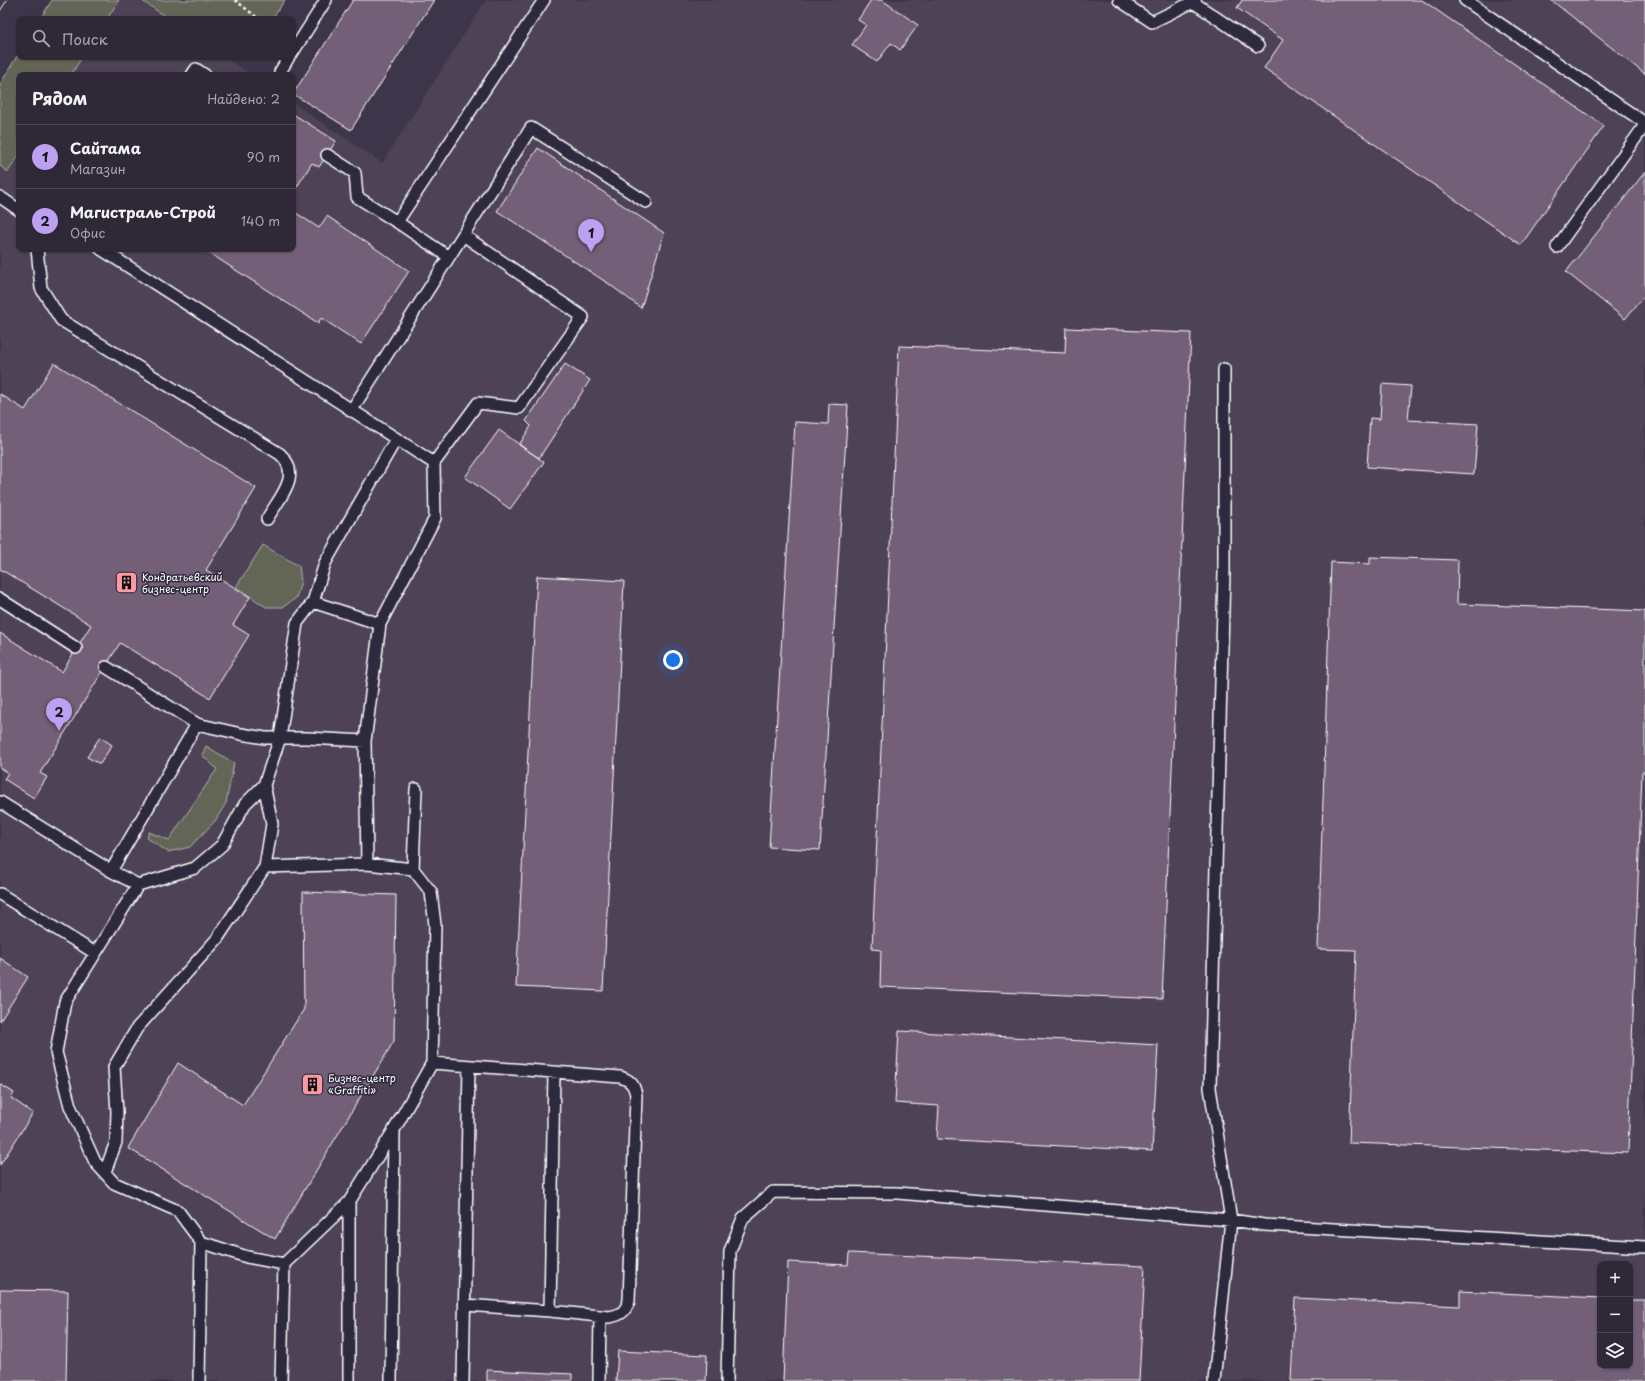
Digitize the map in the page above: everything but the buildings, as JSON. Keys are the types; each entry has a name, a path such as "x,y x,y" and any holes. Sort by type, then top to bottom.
{"lane":[{"path":"296,47 326,0"},
{"path":"397,222 544,0"},
{"path":"1119,0 1152,22 1194,1 1258,46"},
{"path":"1465,0 1645,124 1557,247"},
{"path":"280,72 288,60"},
{"path":"351,411 531,128 646,202"},
{"path":"327,155 355,173 357,197 449,257"},
{"path":"0,197 16,208"},
{"path":"367,864 365,742 380,624 435,518 434,463 478,403 519,408 582,317 463,235"},
{"path":"38,252 40,288 61,320 280,454 287,460 290,468 288,484 267,518"},
{"path":"106,252 434,463"},
{"path":"1214,1381 1231,1220 1210,1088 1224,573 1224,370"},
{"path":"284,1264 247,1256 201,1242 178,1211 114,1183 95,1162 70,1106 56,1052 65,1002 138,885 195,868 222,845 245,804 264,784 280,738 297,624 313,602 325,563 396,440"},
{"path":"0,599 76,648"},
{"path":"313,602 380,624"},
{"path":"106,666 197,724 265,738 307,738 365,742"},
{"path":"111,871 197,724"},
{"path":"105,1172 116,1142 117,1112 114,1067 137,1028 217,939 265,867 272,824 264,784"},
{"path":"281,1381 284,1264 349,1202 394,1130 432,1063 435,925 431,892 413,868 416,788"},
{"path":"0,802 111,871 138,885"},
{"path":"265,867 367,864 413,868"},
{"path":"0,894 95,953"},
{"path":"432,1063 620,1077 628,1079 635,1086 636,1095 629,1301 626,1309 619,1316 609,1317 465,1305"},
{"path":"463,1381 469,1066"},
{"path":"550,1311 554,1072"},
{"path":"391,1381 394,1130"},
{"path":"728,1381 730,1251 743,1218 773,1192 897,1194 1231,1220 1264,1225 1645,1247"},
{"path":"349,1202 349,1381"},
{"path":"199,1381 201,1242"},
{"path":"599,1381 600,1316"}],"path":[{"path":"235,0 255,16"}],"shaded area":[{"path":"119,0 141,0 165,16 109,16"},
{"path":"486,0 1645,0 1645,1381 0,1381 0,166 8,172 16,160 16,252 296,252 296,105 382,163"},
{"path":"80,60 229,60 247,72 73,72"}],"green space":[{"path":"52,0 119,0 109,16 42,16"},
{"path":"141,0 285,0 274,16 165,16"},
{"path":"16,58 16,60 80,60 73,72 16,72 16,160 8,172 0,166 0,84"},
{"path":"263,545 299,566 301,582 296,598 283,607 266,607 236,587"},
{"path":"206,746 234,763 226,803 215,821 190,847 168,852 147,838 149,832 169,840 217,769 202,755"}],"tram line":[{"path":"0,11 7,0"}],"place":[{"name":"Сайтама","path":"591,252"},
{"name":"Кондратьевский бизнес-центр","path":"126,583"},
{"name":"Магистраль-Строй","path":"59,731"},
{"name":"Бизнес-центр «Graffiti»","path":"312,1084"}]}
